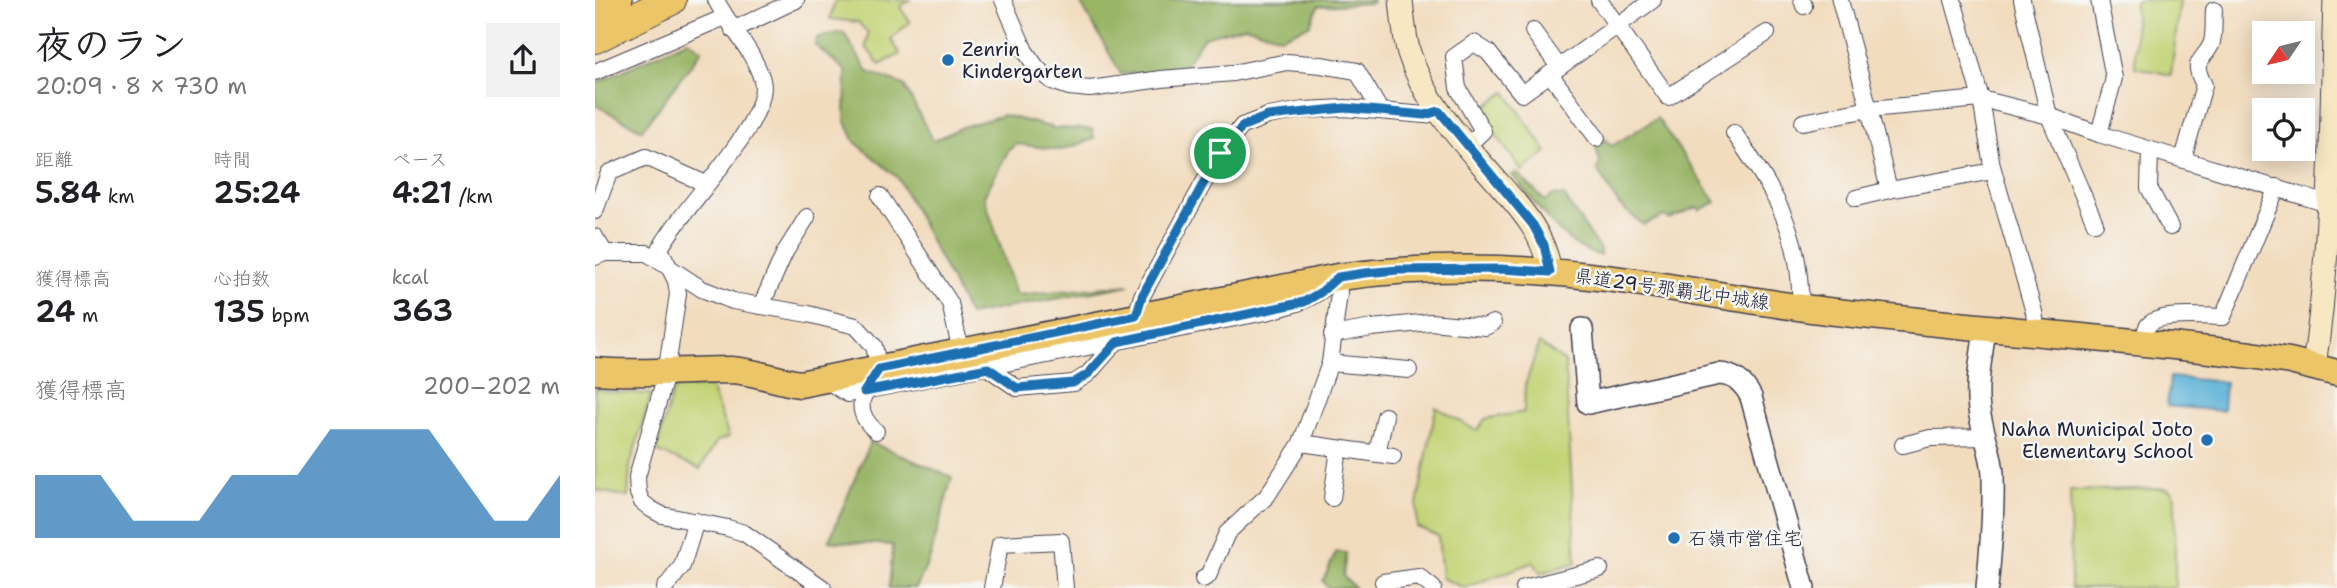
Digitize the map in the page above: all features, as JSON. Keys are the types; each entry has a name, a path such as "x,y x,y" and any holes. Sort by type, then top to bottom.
{"highway":[{"path":"595,11 617,0"},
{"path":"595,38 671,0"}],"main road":[{"path":"1401,0 1404,33 1423,86 1466,147 1533,225 1544,245 1550,272"},
{"path":"2325,370 2319,329 2335,133 2336,2"},
{"name":"県道29号那覇北中城線","path":"595,372 666,374 733,370 800,384 1338,277 1398,270 1501,269 1550,272 1801,307 1986,329 2251,355 2325,370"}],"street":[{"path":"595,72 724,14 796,0"},
{"path":"1003,0 1025,51 1037,68 1052,81 1069,87 1090,89 1233,73 1287,62 1357,71 1380,110"},
{"path":"1599,0 1668,97 1767,33"},
{"path":"1466,147 1482,131 1458,88 1454,57 1474,43 1488,52 1522,94 1653,0"},
{"path":"1840,0 1889,191"},
{"path":"1953,0 1981,99 1993,171 2034,312 2037,333"},
{"path":"2022,0 2049,117 2095,223"},
{"path":"2099,0 2114,78 2099,134"},
{"path":"2183,159 2204,85 2197,72 2199,59 2219,45 2214,10"},
{"path":"724,14 758,71 764,90 755,116 735,147 668,232 660,248 676,281 678,294 666,374 637,477 638,493 642,502 662,515 744,533 823,588"},
{"path":"1533,31 1597,138"},
{"path":"1803,122 1868,109 1981,99 2049,117 2328,204"},
{"path":"1136,316 1142,296 1220,153 1243,126 1268,116 1303,110 1345,108 1425,115 1439,111"},
{"path":"1734,133 1755,163 1793,242 1800,278 1801,307"},
{"path":"2150,150 2149,188 2170,227"},
{"path":"595,211 609,173 646,157 706,184"},
{"path":"1856,198 1993,171"},
{"path":"2144,343 2146,328 2153,320 2173,316 2223,317 2277,187"},
{"path":"880,196 950,303 961,352"},
{"path":"761,306 785,252 807,217"},
{"path":"595,237 600,255 647,253 702,289 733,301 856,326 874,346 879,369 864,392 861,407 866,422 876,431"},
{"path":"1203,579 1208,576 1227,533 1267,496 1301,443 1330,363 1339,293 1338,277"},
{"path":"824,379 848,394 988,368 1304,302 1338,277"},
{"path":"1332,335 1430,322 1485,327 1493,323"},
{"path":"1582,329 1588,403 1719,374 1735,377 1747,389 1804,588"},
{"path":"1986,329 1978,399 1987,437 1993,483 1992,542 1987,588"},
{"path":"988,368 1017,388 1073,383 1088,374 1117,342"},
{"path":"1330,363 1409,370"},
{"path":"1301,443 1385,455 1385,416"},
{"path":"1903,445 1930,438 1987,437"},
{"path":"1332,498 1339,449"},
{"path":"665,588 682,566 696,521"},
{"path":"992,588 1000,544 1061,541 1065,588"},
{"path":"1524,588 1600,569"},
{"path":"1383,582 1419,578 1433,588"}],"green space":[{"path":"835,0 910,0 900,7 910,22 891,39 900,54 880,65 866,47 868,33 858,22 830,19"},
{"path":"1079,0 1373,0 1372,3 1318,6 1310,25 1281,37 1245,26 1204,37 1181,71 1121,74"},
{"path":"2180,0 2171,75 2135,67 2135,2"},
{"path":"843,32 868,72 904,85 933,141 962,127 1003,115 1054,128 1092,129 1094,139 1061,150 1016,144 1009,150 984,196 1016,295 1130,285 969,315 898,178 855,142 845,120 846,71 815,45 818,37"},
{"path":"688,40 702,50 642,130 595,105 595,84"},
{"path":"1506,92 1547,152 1522,171 1479,111"},
{"path":"1657,118 1716,202 1700,210 1697,207 1669,219 1664,216 1644,225 1619,205 1597,169 1600,163 1595,143 1603,138 1612,146"},
{"path":"1517,173 1545,201 1553,195 1564,196 1600,250 1600,255 1575,244 1563,235 1512,175"},
{"path":"1539,343 1565,362 1576,563 1540,573 1534,562 1464,588 1442,578 1438,536 1417,527 1417,505 1436,407 1477,431 1485,419 1524,412 1525,386"},
{"path":"711,387 729,437 717,441 700,469 656,451 672,393 678,388"},
{"path":"595,388 609,392 651,394 630,466 628,497 595,490"},
{"path":"870,442 952,477 930,558 916,588 889,588 893,545 829,541"},
{"path":"2166,488 2172,491 2175,498 2175,588 2071,588 2070,491"},
{"path":"1336,552 1346,553 1343,576 1355,588 1328,588 1323,581"}],"water":[{"path":"2170,377 2225,382 2223,411 2167,406"}],"place":[{"name":"Zenrin Kindergarten","path":"948,60"},
{"name":"Naha Municipal Joto Elementary School","path":"2207,440"},
{"name":"石嶺市営住宅","path":"1674,538"}],"route":[{"path":"1345,108 1425,115 1439,111 1533,225 1544,245 1550,272 1501,269 1398,270 1338,277 1304,302 1117,342 1082,380 1073,383 1017,388 988,368 864,392 879,369 1136,316 1142,296 1220,153 1243,126 1252,120 1268,116 1303,110 1345,108"}]}
